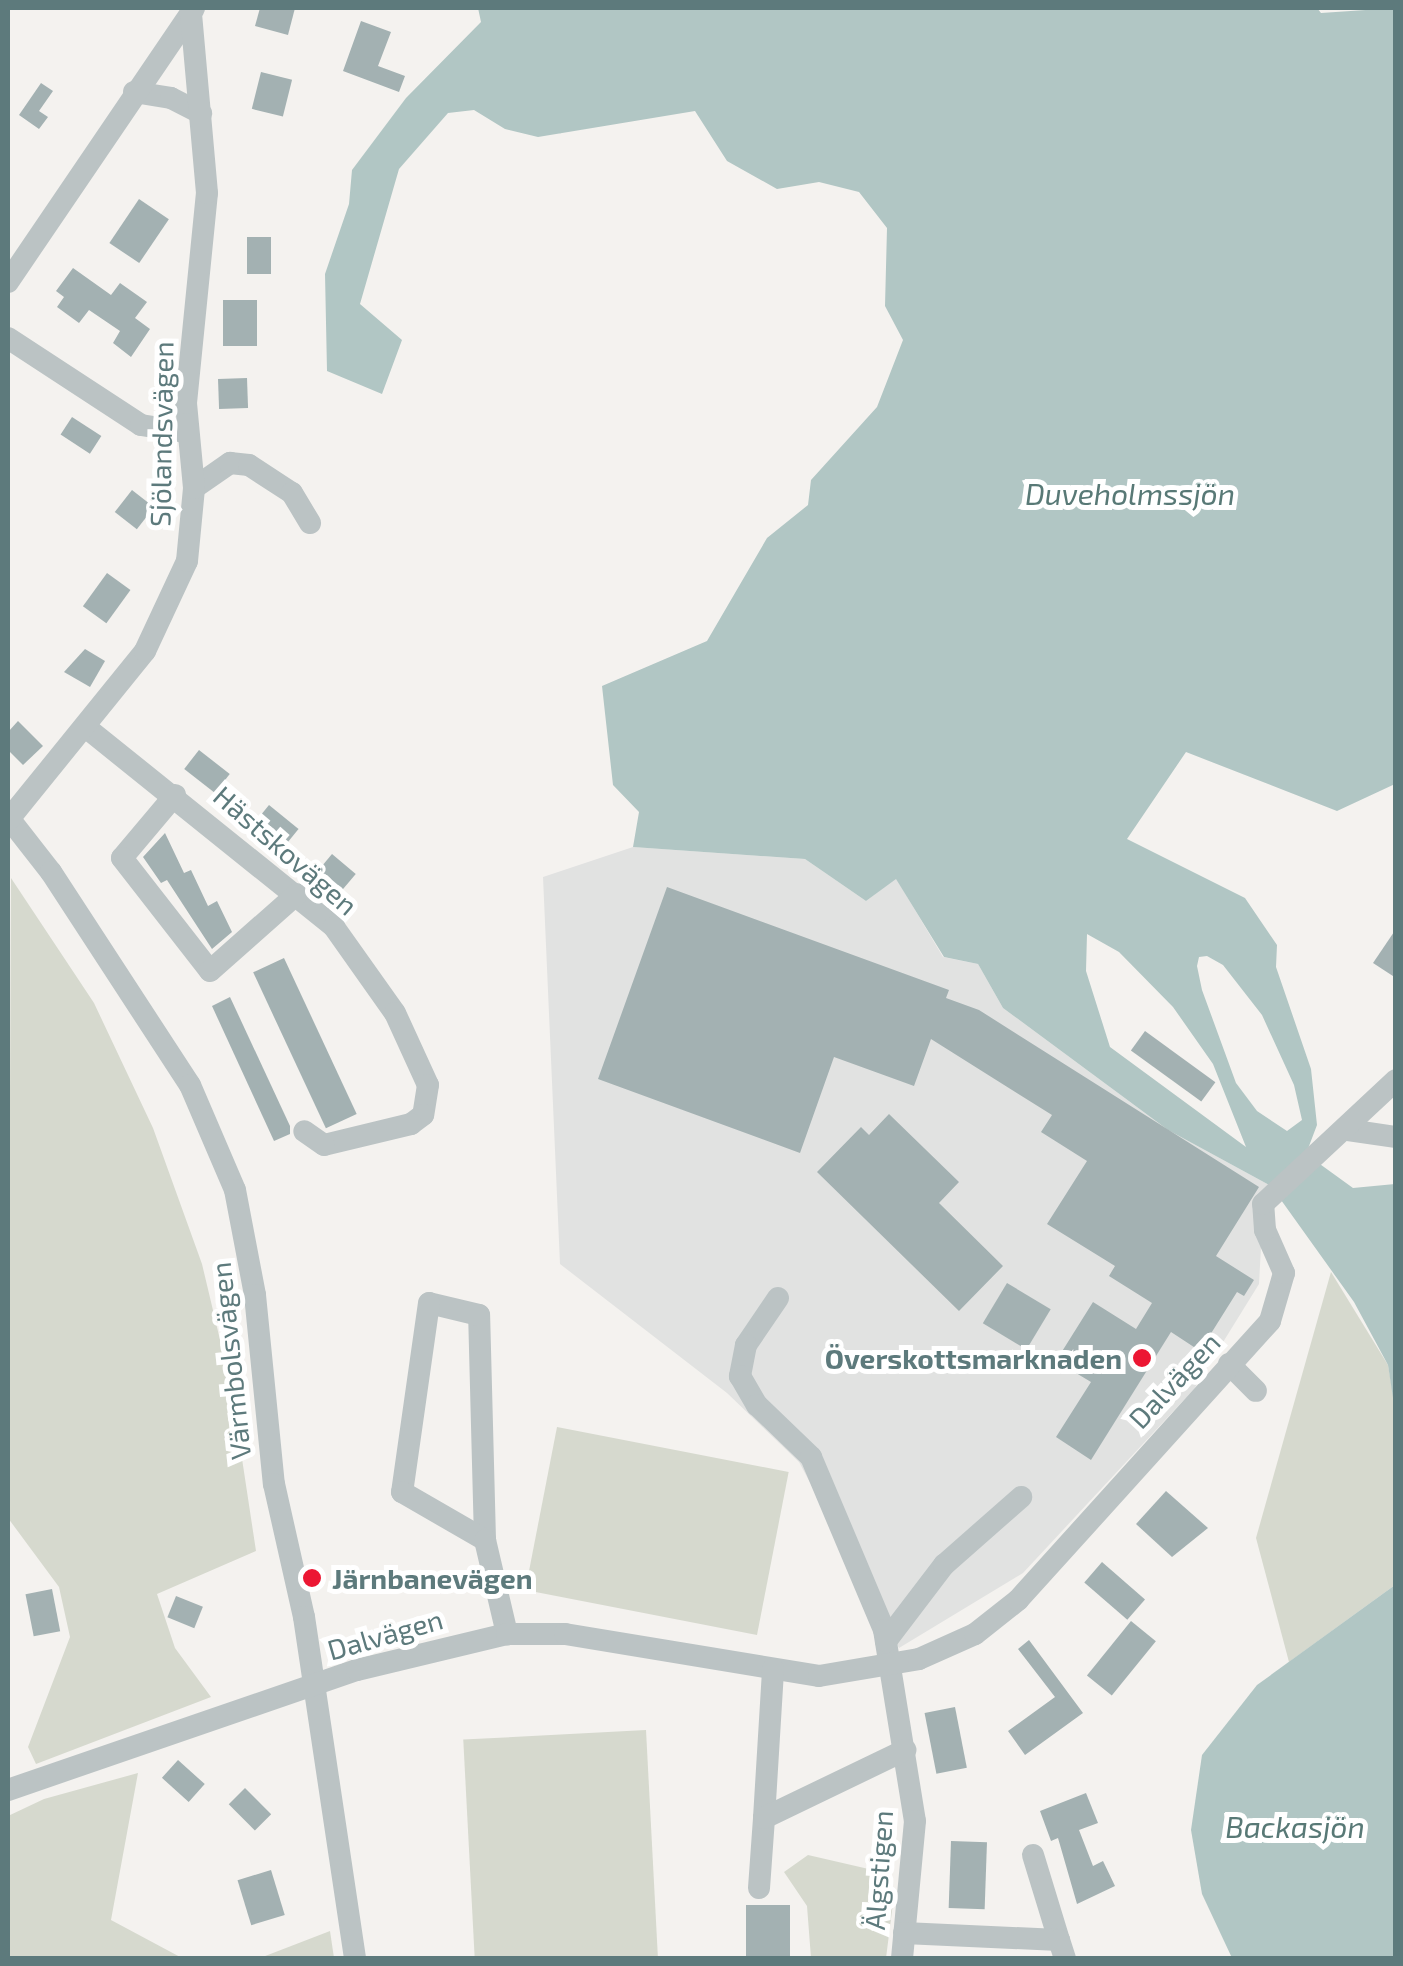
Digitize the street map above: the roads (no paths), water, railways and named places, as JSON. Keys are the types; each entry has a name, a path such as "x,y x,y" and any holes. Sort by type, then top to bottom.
{"street":[{"path":"8,282 193,10"},
{"name":"Sjölandsvägen","path":"8,818 88,728 154,636 178,591 194,488 186,432 207,193 193,10"},
{"path":"134,92 171,98 202,114"},
{"path":"8,338 141,426 186,432"},
{"path":"194,488 230,463 249,465 292,493 310,523"},
{"name":"Hästskovägen","path":"88,728 297,894 378,982 422,1067 427,1103 411,1124 324,1145 304,1131"},
{"path":"175,795 122,858 210,971 297,894"},
{"name":"Värmbolsvägen","path":"8,818 134,996 218,1141 246,1236 274,1484 314,1686 355,1958"},
{"name":"Dalvägen","path":"314,1686 507,1634 579,1636 819,1676 888,1667 945,1649 999,1616 1270,1321 1284,1288 1262,1218 1272,1192 1348,1130 1396,1080"},
{"path":"1348,1130 1396,1137"},
{"path":"778,1298 746,1345 740,1376 822,1477 886,1641 888,1667"},
{"path":"485,1540 402,1492 428,1304 479,1314 485,1540 507,1634"},
{"path":"1229,1364 1256,1391"},
{"path":"886,1641 944,1566 1021,1497"},
{"name":"Älgstigen","path":"888,1667 916,1821 902,1958"},
{"path":"758,1888 773,1670"},
{"path":"8,1790 314,1686"},
{"path":"764,1818 905,1750"},
{"path":"904,1933 1062,1949 1033,1855"}],"water":[{"name":"Duveholmssjön","path":"478,8 1317,8 1321,13 1395,8 1395,784 1337,811 1186,752 1127,839 1245,898 1277,945 1276,967 1311,1069 1317,1125 1306,1154 1353,1188 1395,1184 1395,1411 1388,1365 1354,1302 1271,1186 1168,1130 1003,1008 978,964 944,957 896,879 866,901 805,859 633,847 639,812 613,785 602,686 707,641 767,538 808,505 811,480 877,407 903,340 885,306 887,228 859,192 819,182 777,189 727,161 695,111 538,137 505,129 474,110 448,113 399,169 360,304 402,340 382,394 327,371 325,274 349,204 352,170 406,98 481,22","holes":["1087,934 1119,952 1173,1007 1213,1064 1246,1147 1110,1047 1086,971","1207,956 1223,965 1262,1015 1294,1085 1302,1120 1287,1131 1257,1111 1236,1083 1202,990 1197,966 1199,957"]},
{"name":"Backasjön","path":"1395,1585 1395,1958 1232,1958 1202,1894 1191,1830 1202,1755 1257,1685"}],"place":[{"name":"Överskottsmarknaden","path":"1142,1358"},
{"name":"Järnbanevägen","path":"312,1578"}]}
